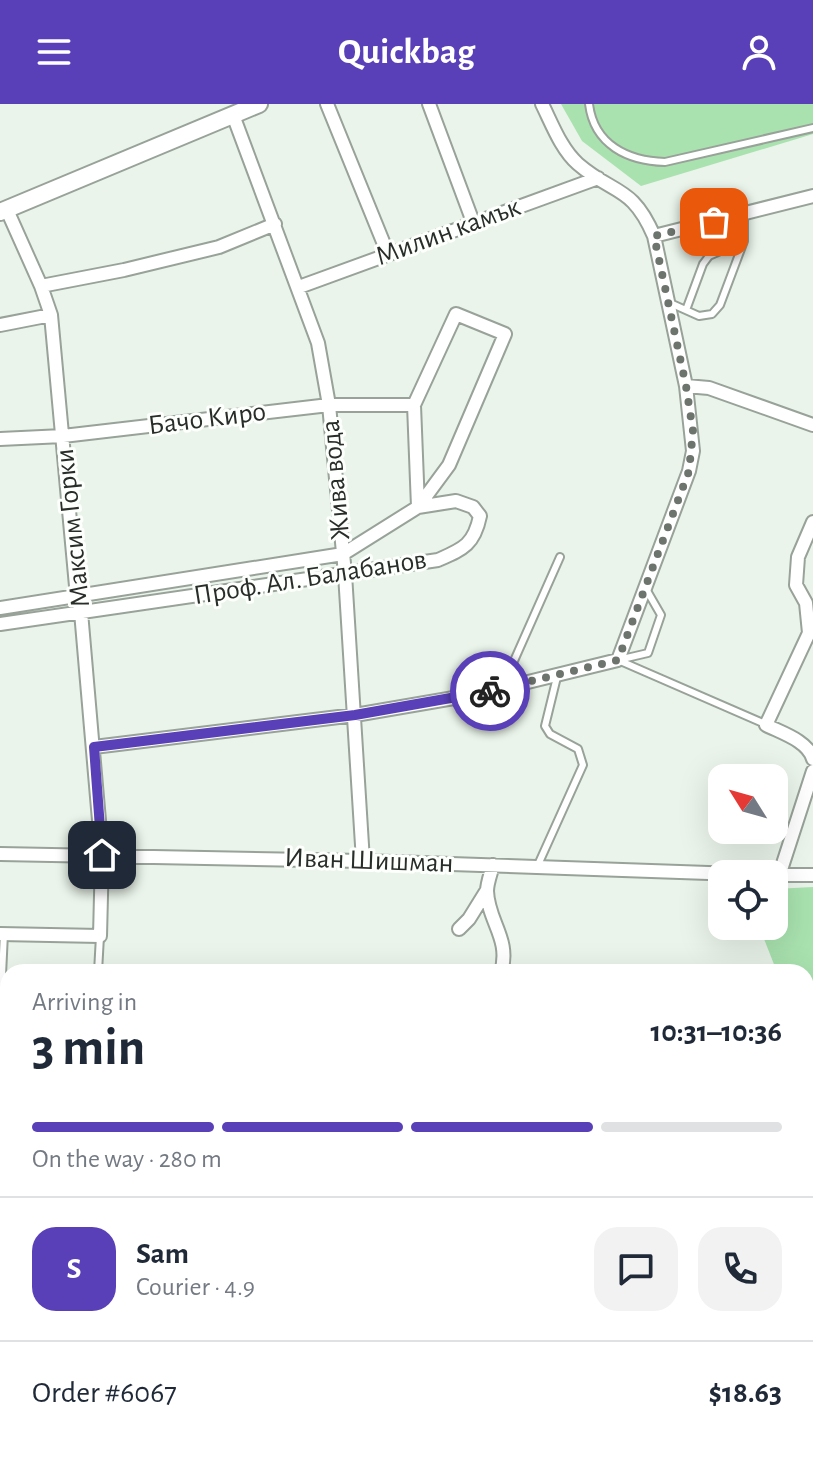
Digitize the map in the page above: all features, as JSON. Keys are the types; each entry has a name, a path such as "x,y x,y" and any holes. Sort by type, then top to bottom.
{"street":[{"path":"327,104 388,254"},
{"path":"429,104 473,222"},
{"path":"94,747 355,715 502,688 618,660 689,471 693,431 654,236 644,214 636,204 577,163 566,151 542,104"},
{"path":"3,211 245,108"},
{"name":"Жива вода","path":"245,108 275,224 318,343 329,405 345,574 363,861"},
{"name":"Милин камък","path":"299,287 598,178"},
{"path":"654,236 813,196"},
{"name":"Максим Горки","path":"3,211 41,286 51,315 94,747 102,855 100,936"},
{"path":"41,286 219,247 275,224"},
{"path":"456,314 505,334 449,465 418,507 414,405 456,314"},
{"path":"0,325 51,315"},
{"path":"686,386 709,388 813,425"},
{"name":"Бачо Киро","path":"0,439 63,436 329,405 414,405"},
{"name":"Проф. Ал. Балабанов","path":"0,608 343,554 418,507 456,501 473,507 480,516 477,531 465,548 438,560 0,624"},
{"path":"813,522 798,557 796,585 806,603 811,634 766,725 798,741 812,753 813,759"},
{"path":"782,860 813,771"},
{"name":"Иван Шишман","path":"0,854 363,861 708,873"},
{"path":"459,929 487,890 493,865"},
{"path":"788,876 813,875"},
{"path":"487,890 504,943 502,964"},
{"path":"2,934 100,936"}],"lane":[{"path":"589,104 591,120 604,140 621,153 642,161 665,162 813,128"},
{"path":"667,302 699,316 712,314 720,305 744,241 744,215"},
{"path":"686,310 709,256 744,241"},
{"path":"502,688 560,557"},
{"path":"618,660 648,653 661,615 645,588"},
{"path":"618,660 766,725"},
{"path":"537,867 583,765 578,749 550,734 545,726 558,675"},
{"path":"1,964 2,934"},
{"path":"98,964 100,936"}],"green space":[{"path":"561,104 813,104 813,134 641,186 582,141"},
{"path":"813,887 813,964 774,964 764,940 788,940 788,888"}],"way so far":[{"path":"490,691 618,660 689,471 693,451 686,386 654,236 714,222"}],"route":[{"path":"102,855 94,747 355,715 490,691"}]}
